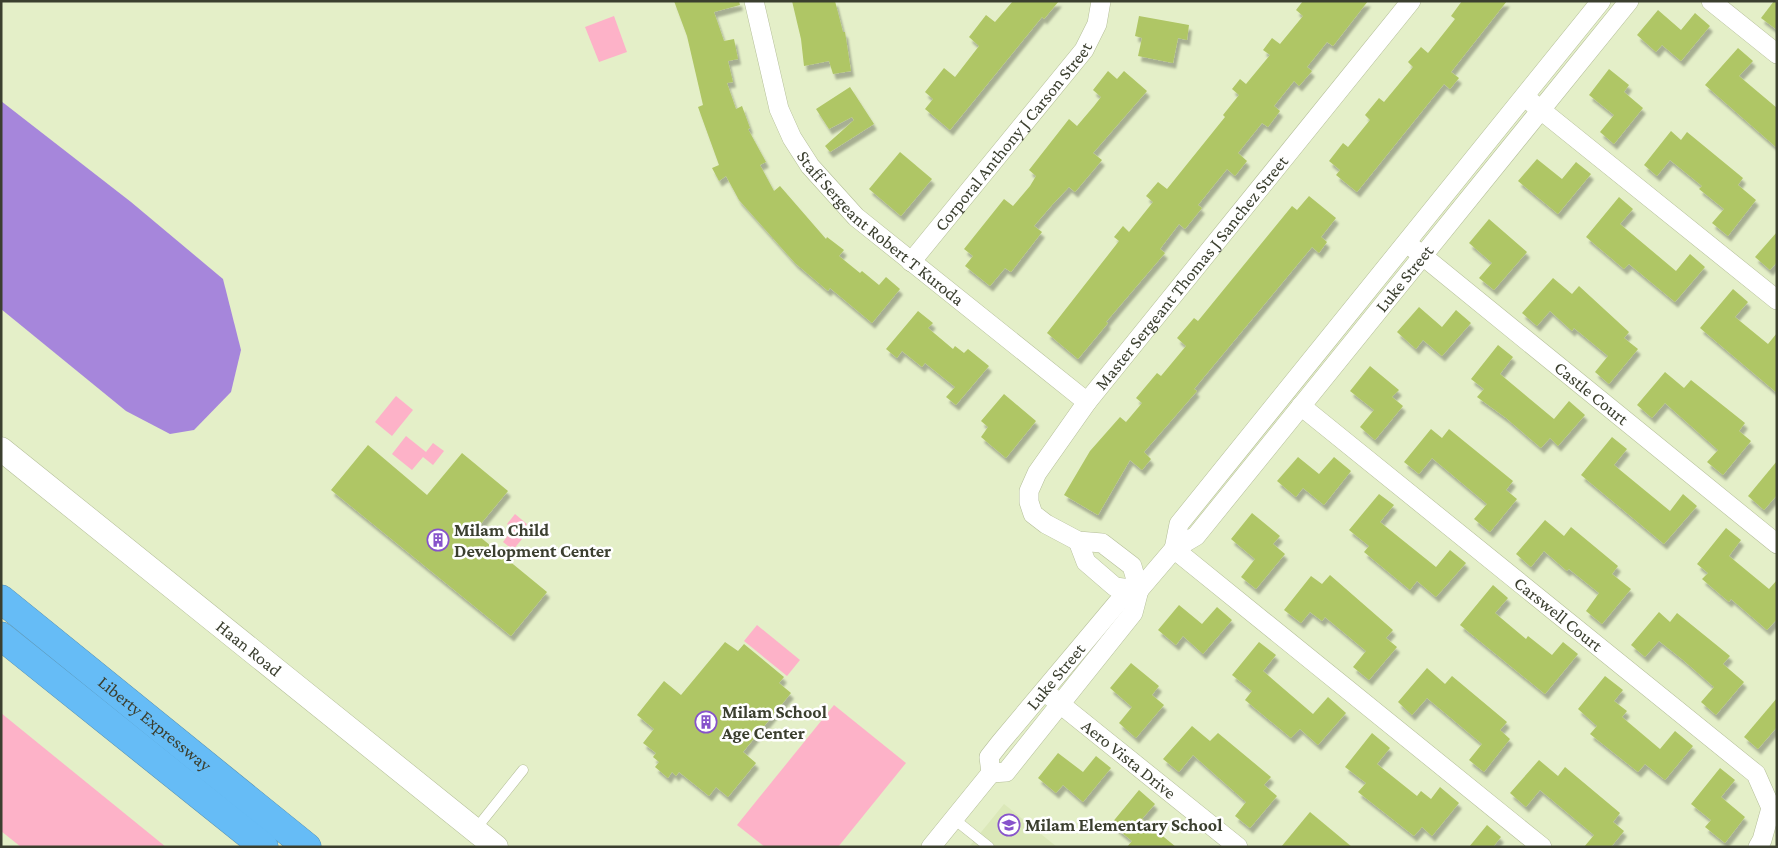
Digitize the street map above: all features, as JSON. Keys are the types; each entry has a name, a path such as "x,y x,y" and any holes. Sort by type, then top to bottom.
{"highway":[{"name":"Liberty Expressway","path":"1,599 307,847"},
{"name":"Liberty Expressway","path":"1,636 264,847"}],"street":[{"name":"Staff Sergeant Robert T Kuroda","path":"754,1 779,109 792,138 810,166 856,217 1087,402"},
{"name":"Corporal Anthony J Carson Street","path":"912,262 1084,50 1097,24 1101,1"},
{"name":"Master Sergeant Thomas J Sanchez Street","path":"1139,590 1132,566 1102,543 1078,541 1046,524 1033,514 1029,502 1029,491 1037,473 1087,402 1411,1"},
{"name":"Luke Street","path":"1174,549 1179,524 1601,1"},
{"name":"Luke Street","path":"992,773 989,757 1118,601 1139,590 1174,549 1196,536 1629,1"},
{"path":"1711,1 1777,54"},
{"path":"1525,97 1777,300"},
{"name":"Castle Court","path":"1406,243 1777,544"},
{"name":"Carswell Court","path":"1301,406 1756,774 1771,808 1762,840 1758,847"},
{"name":"Haan Road","path":"1,449 496,847"},
{"path":"1078,541 1086,562 1115,587 1139,590"},
{"path":"1174,549 1542,847"},
{"name":"Luke Street","path":"932,847 992,773 1006,772 1133,613 1139,590"},
{"name":"Aero Vista Drive","path":"1044,691 1238,847"}],"lane":[{"path":"475,830 523,770"},
{"path":"954,819 989,847"}],"shaded area":[{"path":"614,16 627,52 599,62 585,27"},
{"path":"1,101 131,202 223,279 241,350 231,392 194,430 170,434 126,411 1,309"},
{"path":"396,396 413,410 392,436 375,422"},
{"path":"406,436 426,452 433,443 444,451 433,465 423,457 412,470 392,454"},
{"path":"515,514 527,524 521,532 522,539 513,550 503,542 513,529 507,524"},
{"path":"757,625 800,660 787,676 744,641"},
{"path":"834,705 906,763 838,847 765,847 737,825"},
{"path":"1,713 166,847 21,847 1,831"},
{"name":"Milam Elementary School","path":"1004,804 1057,847 969,847"}],"building":[{"path":"674,1 739,1 740,5 714,12 724,41 734,39 738,59 728,61 733,82 727,83 736,109 742,106 750,128 748,129 766,162 760,165 774,191 780,186 826,239 827,237 844,250 839,256 860,273 862,271 879,285 886,277 900,289 872,323 830,288 828,291 795,263 739,200 726,176 719,181 712,168 719,165 698,107 703,105 687,36"},
{"path":"792,1 835,1 843,32 845,32 851,71 833,74 829,61 804,66 801,39"},
{"path":"1013,1 1059,1 1044,19 1042,17 950,130 925,109 933,99 925,92 944,68 955,77 979,46 969,37 986,15 995,22"},
{"path":"1303,1 1368,1 1333,46 1327,42 1307,67 1312,71 1299,86 1294,81 1274,106 1280,111 1268,127 1262,123 1238,153 1247,161 1235,176 1227,169 1198,205 1202,208 1185,229 1179,224 1160,249 1165,253 1106,322 1108,323 1078,359 1047,333 1119,241 1114,237 1123,226 1129,232 1153,202 1146,196 1158,182 1167,189 1225,117 1223,115 1239,95 1232,89 1240,79 1246,84 1270,55 1263,50 1272,38 1280,44 1303,16 1296,10"},
{"path":"1462,1 1507,1 1451,72 1459,78 1450,89 1444,84 1357,192 1336,175 1340,170 1329,161 1343,143 1348,147 1370,120 1365,115 1379,98 1384,102 1413,67 1408,62 1421,47 1428,53 1455,19 1451,16"},
{"path":"1774,1 1777,1 1777,30 1761,18"},
{"path":"1658,10 1681,30 1695,13 1710,26 1681,61 1662,45 1656,52 1637,35"},
{"path":"1139,16 1189,25 1187,40 1178,38 1173,63 1138,56 1142,38 1135,36"},
{"path":"1738,48 1753,61 1739,76 1777,108 1777,148 1705,85"},
{"path":"1609,69 1629,85 1624,92 1643,108 1614,144 1600,132 1614,115 1589,95"},
{"path":"1108,71 1117,79 1124,71 1147,91 1093,153 1102,160 1075,192 1069,187 1052,205 1034,226 1042,232 1011,272 1005,268 990,286 965,266 973,256 964,249 1004,199 1013,206 1030,186 1036,176 1029,170 1069,119 1077,126 1094,106 1101,97 1093,90"},
{"path":"850,87 874,124 830,152 825,146 854,120 852,117 829,129 816,109"},
{"path":"1671,131 1681,140 1687,132 1743,178 1738,185 1756,200 1728,236 1712,223 1724,209 1699,189 1702,186 1670,160 1657,176 1644,165"},
{"path":"900,152 932,179 901,216 869,189"},
{"path":"1537,159 1562,179 1576,162 1591,174 1558,214 1518,181"},
{"path":"1309,196 1336,218 1321,237 1327,242 1319,253 1312,247 1194,389 1197,391 1144,452 1151,459 1142,470 1130,460 1098,515 1064,495 1090,451 1120,417 1126,422 1142,403 1136,398 1157,373 1161,376 1186,346 1177,338 1194,318 1198,321 1292,206 1297,210"},
{"path":"1619,197 1633,209 1620,224 1676,271 1690,254 1705,267 1675,302 1629,264 1624,269 1586,237"},
{"path":"1489,219 1527,252 1494,290 1479,278 1492,263 1469,243"},
{"path":"1777,232 1777,262 1770,270 1755,257"},
{"path":"1553,278 1572,294 1579,286 1629,332 1624,338 1638,349 1609,384 1595,372 1608,356 1574,328 1572,331 1550,311 1537,326 1522,313"},
{"path":"1733,289 1748,302 1735,317 1768,344 1777,333 1777,393 1700,328"},
{"path":"1419,307 1442,327 1456,310 1471,323 1442,356 1423,340 1416,349 1397,332"},
{"path":"918,311 933,323 928,328 953,349 955,346 964,353 968,349 989,366 956,405 946,397 955,387 925,363 922,367 902,351 897,358 886,349"},
{"path":"1498,345 1513,357 1500,374 1554,419 1569,401 1585,415 1558,446 1550,438 1541,448 1506,418 1477,397 1484,389 1471,379"},
{"path":"1370,366 1399,390 1392,397 1403,406 1375,440 1360,427 1374,410 1350,391"},
{"path":"1665,372 1684,388 1691,380 1745,423 1739,431 1751,441 1723,475 1707,462 1718,450 1665,403 1652,418 1637,405"},
{"path":"1004,394 1036,421 1006,458 981,437 988,427 981,421"},
{"path":"1431,429 1442,438 1449,429 1513,481 1506,490 1517,499 1490,532 1474,519 1487,504 1432,458 1419,474 1404,462"},
{"path":"1612,437 1627,449 1614,465 1670,511 1683,494 1697,506 1664,544 1581,475"},
{"name":"Milam Child Development Center","path":"368,445 427,495 462,453 508,491 474,532 547,592 511,636 331,490"},
{"path":"1298,457 1319,474 1334,457 1351,471 1324,505 1303,488 1296,497 1277,481"},
{"path":"1777,461 1777,495 1764,510 1748,496"},
{"path":"1379,494 1394,505 1380,522 1436,567 1450,550 1466,563 1436,597 1417,581 1410,590 1364,552 1369,546 1349,530"},
{"path":"1252,513 1280,536 1273,544 1285,554 1256,589 1241,577 1255,559 1231,539"},
{"path":"1545,520 1564,536 1571,527 1618,566 1612,574 1631,589 1602,624 1586,611 1599,593 1569,569 1567,571 1544,551 1531,567 1516,554"},
{"path":"1726,528 1741,540 1729,556 1769,589 1777,580 1777,619 1767,630 1731,599 1729,602 1702,579 1708,573 1697,564"},
{"path":"1330,575 1393,630 1386,638 1397,647 1369,680 1353,667 1366,651 1325,617 1322,621 1310,612 1301,623 1284,610 1311,576 1322,584"},
{"path":"1493,585 1508,598 1495,613 1526,639 1528,636 1552,655 1563,642 1578,654 1545,694 1460,625"},
{"path":"1179,605 1202,624 1217,607 1232,620 1203,654 1183,636 1176,645 1158,630"},
{"path":"1659,612 1670,622 1677,613 1730,656 1723,664 1744,682 1716,715 1701,702 1714,687 1683,660 1659,641 1645,657 1631,645"},
{"name":"Milam School Age Center","path":"725,642 738,651 744,644 784,677 779,683 791,693 743,752 756,763 728,797 716,787 709,796 679,772 676,776 672,772 668,778 655,767 659,762 653,757 656,753 643,743 654,729 637,715 664,681 681,695"},
{"path":"1259,642 1276,655 1263,671 1313,714 1328,697 1346,713 1318,745 1300,729 1291,738 1245,700 1252,691 1232,675"},
{"path":"1131,663 1159,686 1152,695 1164,705 1136,738 1119,723 1132,707 1110,688"},
{"path":"1427,668 1445,684 1452,676 1507,722 1500,730 1510,739 1484,772 1469,760 1482,744 1427,698 1412,715 1398,702"},
{"path":"1605,676 1623,690 1614,701 1627,711 1622,717 1660,749 1675,731 1693,746 1665,780 1645,764 1638,772 1590,734 1597,726 1578,709"},
{"path":"1777,698 1777,727 1758,749 1744,737"},
{"path":"1192,726 1210,741 1218,733 1271,777 1264,785 1277,796 1250,828 1235,816 1246,802 1193,755 1179,772 1163,759"},
{"path":"1372,733 1390,748 1377,764 1417,796 1421,791 1431,799 1440,787 1459,803 1432,836 1422,827 1414,836 1358,792 1366,783 1345,767"},
{"path":"1058,753 1083,772 1096,756 1111,768 1083,802 1063,785 1056,793 1038,778"},
{"path":"1539,760 1558,776 1565,767 1620,813 1613,822 1624,831 1611,847 1584,847 1594,835 1540,790 1526,807 1510,793"},
{"path":"1720,768 1735,780 1721,797 1745,817 1725,843 1705,827 1711,820 1691,804"},
{"path":"1139,790 1155,804 1142,819 1176,847 1127,847 1132,841 1111,824"},
{"path":"1310,812 1352,847 1281,847"},
{"path":"1487,825 1501,837 1493,847 1469,847"}],"place":[{"name":"Milam Child Development Center","path":"438,540"},
{"name":"Milam School Age Center","path":"706,722"},
{"name":"Milam Elementary School","path":"1009,825"}]}
